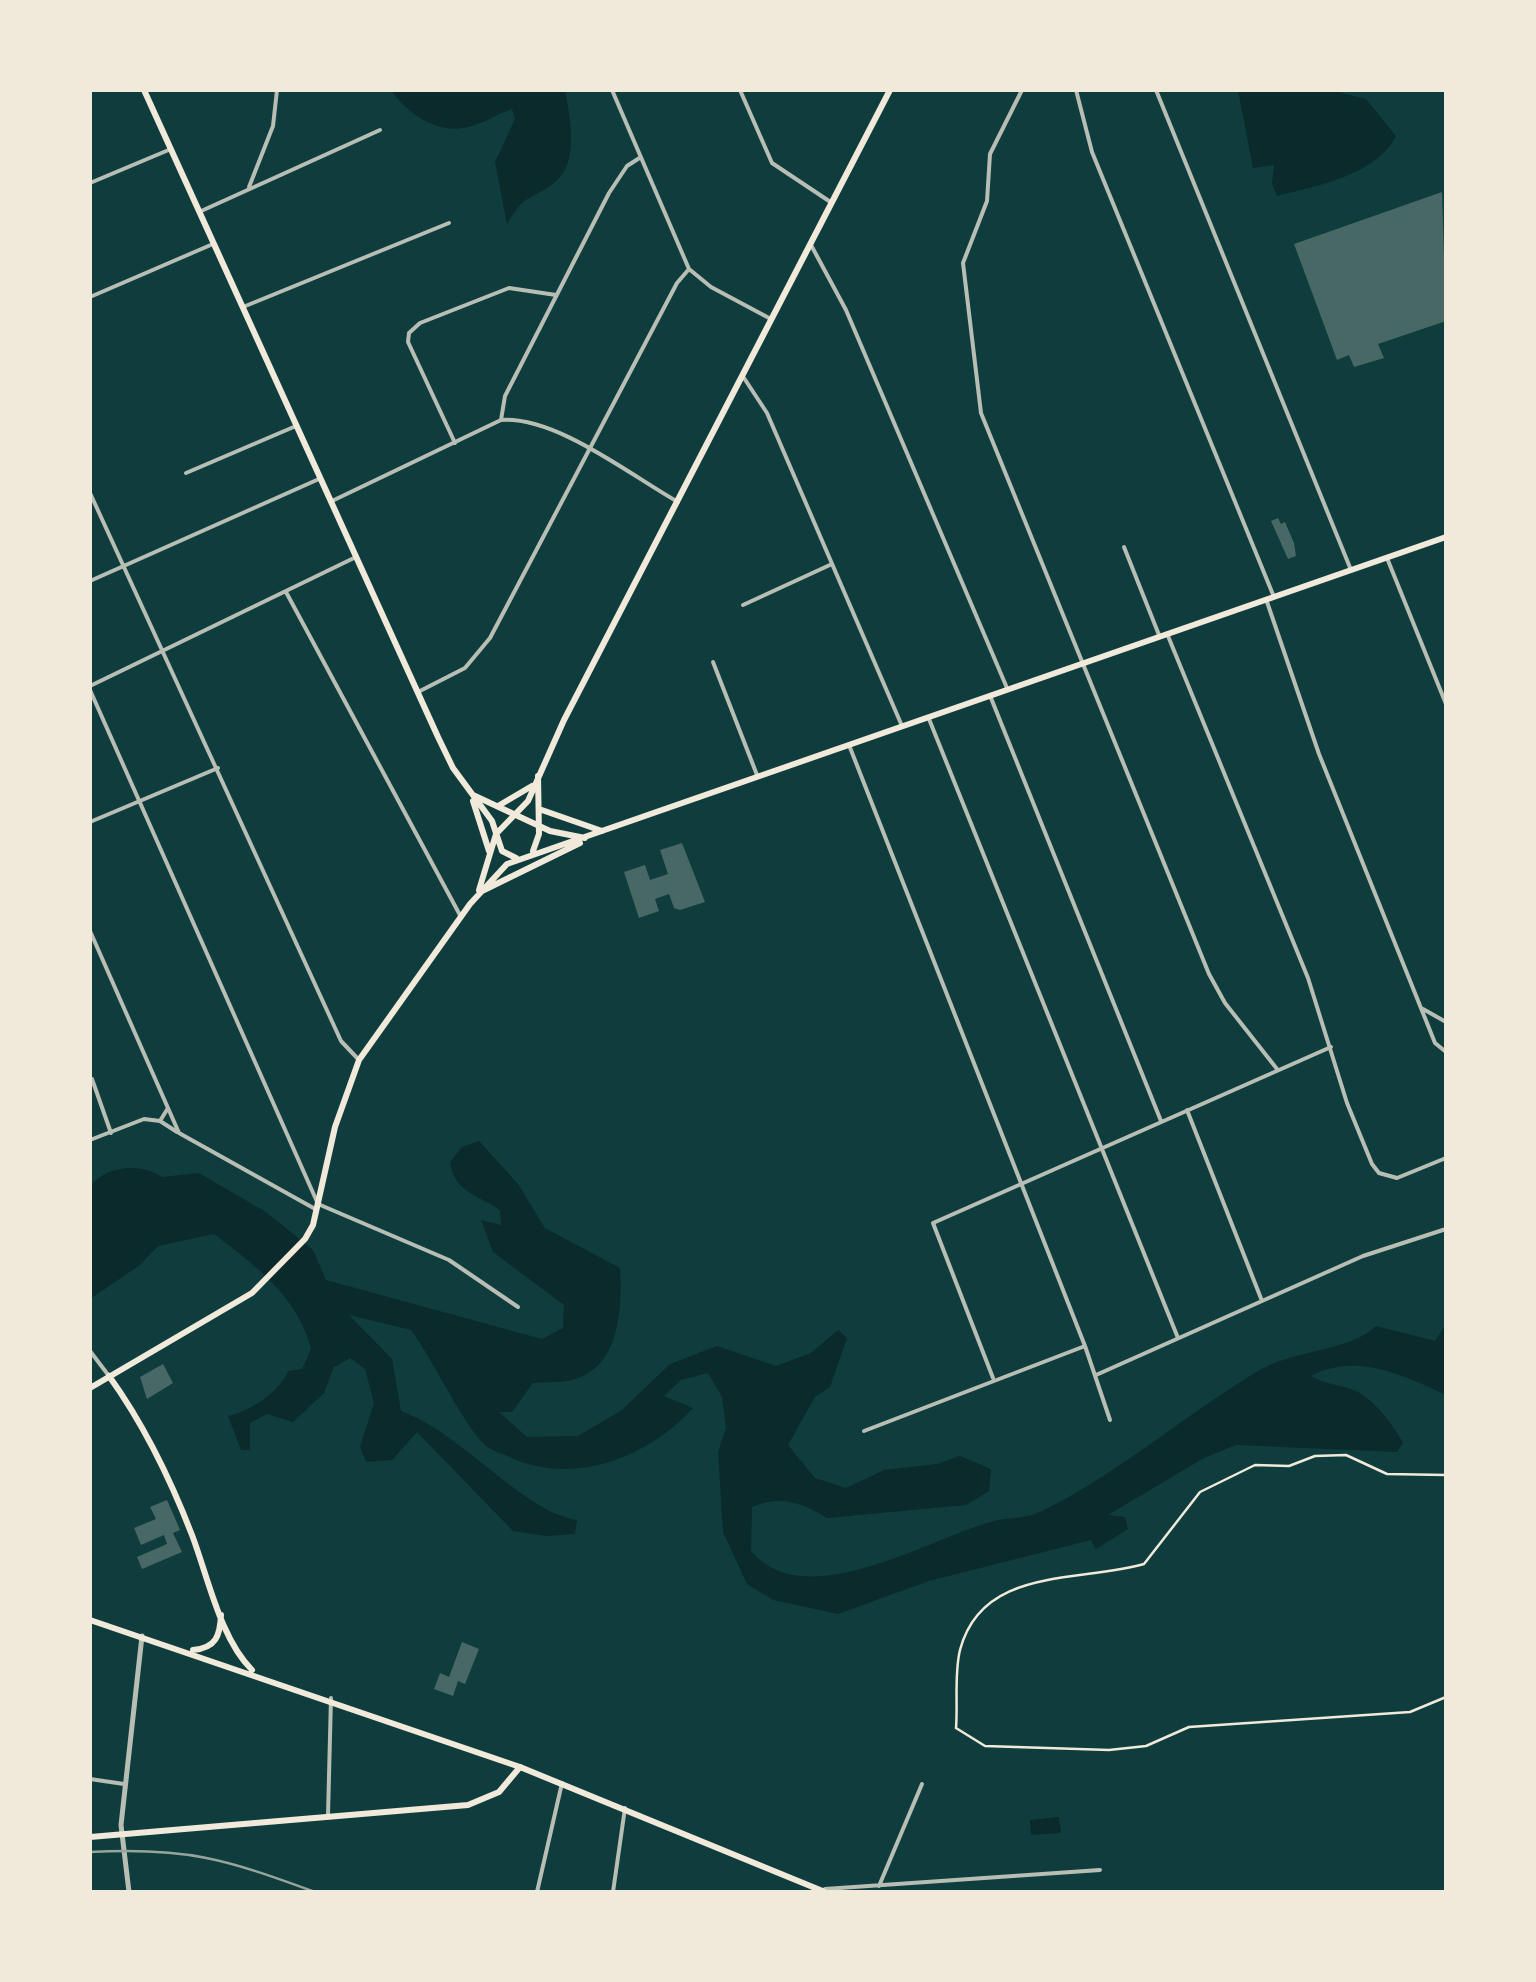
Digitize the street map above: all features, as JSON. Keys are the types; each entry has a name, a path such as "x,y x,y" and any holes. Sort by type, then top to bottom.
{"main road":[{"path":"144,90 418,692 502,851 518,858"},
{"path":"479,893 496,834 516,816 532,786 890,90"},
{"path":"90,1388 264,1285 305,1240 318,1207 335,1128 358,1060 479,893 518,858 1010,692 1446,538"},
{"path":"532,852 538,840 538,774"},
{"path":"496,807 532,786"},
{"path":"472,795 537,826 585,838"},
{"path":"472,795 490,853"},
{"path":"539,809 602,831"},
{"path":"479,893 521,869 574,848 585,838"},
{"path":"110,1376 166,1469 221,1612 243,1660 257,1674"},
{"path":"187,1650 213,1644 219,1634 221,1612"},
{"path":"90,1620 331,1698 520,1767 823,1891"},
{"path":"90,1836 479,1804 498,1792 520,1767"}],"street":[{"path":"249,187 273,126 276,90"},
{"path":"612,90 689,269 711,286 774,320"},
{"path":"740,90 772,163 832,203"},
{"path":"1022,90 990,154 987,200 965,251 966,304 984,427 1209,974 1225,1003 1277,1069"},
{"path":"1076,90 1092,152 1270,598 1319,754 1437,1047 1446,1052"},
{"path":"1156,90 1351,570"},
{"path":"199,212 380,130"},
{"path":"90,183 172,149"},
{"path":"501,420 505,396 619,176 642,157"},
{"path":"243,307 449,223"},
{"path":"90,297 214,244"},
{"path":"811,245 846,310 1010,692"},
{"path":"418,692 455,675 480,653 677,283 689,269"},
{"path":"455,443 408,342 409,333 420,323 509,288 556,295"},
{"path":"744,378 767,412 902,726"},
{"path":"332,500 501,420 536,423 679,502"},
{"path":"186,473 296,426"},
{"path":"90,581 321,478"},
{"path":"90,492 341,1042 358,1060"},
{"path":"1124,546 1331,1047 1347,1103 1379,1173 1397,1178 1446,1158"},
{"path":"318,1207 90,688 358,557"},
{"path":"1388,558 1446,704"},
{"path":"743,605 832,564"},
{"path":"286,592 461,917"},
{"path":"713,662 758,775"},
{"path":"991,698 1161,1121"},
{"path":"930,718 1178,1338"},
{"path":"849,745 1085,1346 1110,1420"},
{"path":"90,822 218,768"},
{"path":"90,931 179,1133"},
{"path":"1422,1009 1446,1022"},
{"path":"993,1378 932,1223 1331,1047"},
{"path":"92,1079 111,1132"},
{"path":"160,1121 168,1108"},
{"path":"1187,1110 1262,1301"},
{"path":"90,1140 149,1118 160,1121 318,1207 449,1260 518,1307"},
{"path":"1096,1375 1362,1256 1446,1229"},
{"path":"864,1431 993,1378 1085,1346"},
{"path":"90,1351 110,1376"},
{"path":"129,1892 121,1834 142,1636"},
{"path":"328,1815 331,1698"},
{"path":"90,1779 124,1784"},
{"path":"537,1892 562,1783"},
{"path":"879,1886 922,1784"},
{"path":"613,1892 626,1808"},
{"path":"823,1891 1100,1870"}],"path":[{"path":"1446,1475 1387,1474 1346,1455 1315,1456 1289,1466 1255,1465 1232,1473 1200,1492 1144,1564 1040,1583 992,1598 982,1606 973,1616 960,1653 956,1728 985,1746 1110,1750 1146,1746 1189,1727 1410,1712 1446,1697"}],"water":[{"path":"391,90 565,90 571,139 562,175 523,202 507,224 495,162 515,119 512,109 475,125 450,129 416,115"},
{"path":"1238,90 1330,90 1366,99 1396,136 1375,160 1360,169 1327,183 1277,196 1272,184 1274,165 1253,168"},
{"path":"479,1141 518,1184 545,1228 620,1268 619,1317 609,1350 600,1363 572,1380 533,1383 512,1412 499,1412 527,1437 578,1436 622,1410 670,1364 717,1346 776,1366 811,1353 838,1330 847,1338 830,1387 815,1397 788,1445 815,1478 846,1488 884,1470 937,1464 960,1456 991,1469 989,1491 966,1505 827,1518 790,1502 772,1501 752,1507 751,1551 774,1569 802,1576 834,1575 901,1556 990,1522 1036,1514 1098,1479 1258,1371 1288,1358 1351,1341 1376,1326 1435,1341 1446,1324 1446,1395 1379,1369 1328,1369 1311,1376 1358,1392 1371,1402 1403,1443 1397,1452 1236,1445 1204,1458 1108,1515 1125,1517 1128,1529 1096,1549 1091,1540 929,1581 838,1614 773,1600 747,1584 723,1532 718,1452 726,1428 722,1397 708,1373 681,1380 664,1396 693,1408 654,1441 631,1454 582,1468 531,1465 491,1449 478,1437 411,1330 349,1315 392,1359 401,1411 447,1436 535,1502 577,1520 575,1534 546,1536 513,1531 417,1432 392,1460 366,1462 360,1447 374,1403 365,1369 350,1358 334,1367 324,1393 293,1422 267,1414 250,1423 250,1450 241,1450 228,1416 263,1400 288,1371 302,1369 311,1349 305,1330 285,1298 259,1270 214,1234 158,1246 140,1265 90,1299 90,1186 105,1174 124,1168 144,1169 162,1177 199,1173 266,1212 313,1250 326,1280 542,1339 563,1328 564,1305 493,1252 481,1220 501,1225 500,1210 468,1192 452,1172 450,1162 462,1147"},
{"path":"1059,1817 1061,1833 1031,1835 1030,1820"}],"building":[{"path":"1442,192 1446,321 1378,344 1384,358 1354,367 1349,355 1337,360 1294,244"},
{"path":"1278,518 1281,524 1285,522 1294,543 1296,556 1288,559 1271,521"},
{"path":"682,843 705,902 680,910 674,908 669,894 655,899 659,911 639,918 624,872 645,865 650,880 668,874 660,850"},
{"path":"163,1364 173,1383 147,1399 140,1377"},
{"path":"167,1500 180,1530 173,1533 182,1552 142,1569 137,1557 167,1544 164,1535 141,1545 134,1528 156,1519 150,1507"},
{"path":"462,1642 479,1649 465,1684 458,1681 453,1696 434,1689 440,1673 449,1677"}],"railway":[{"path":"90,1852 153,1852 205,1858 315,1892"}]}
